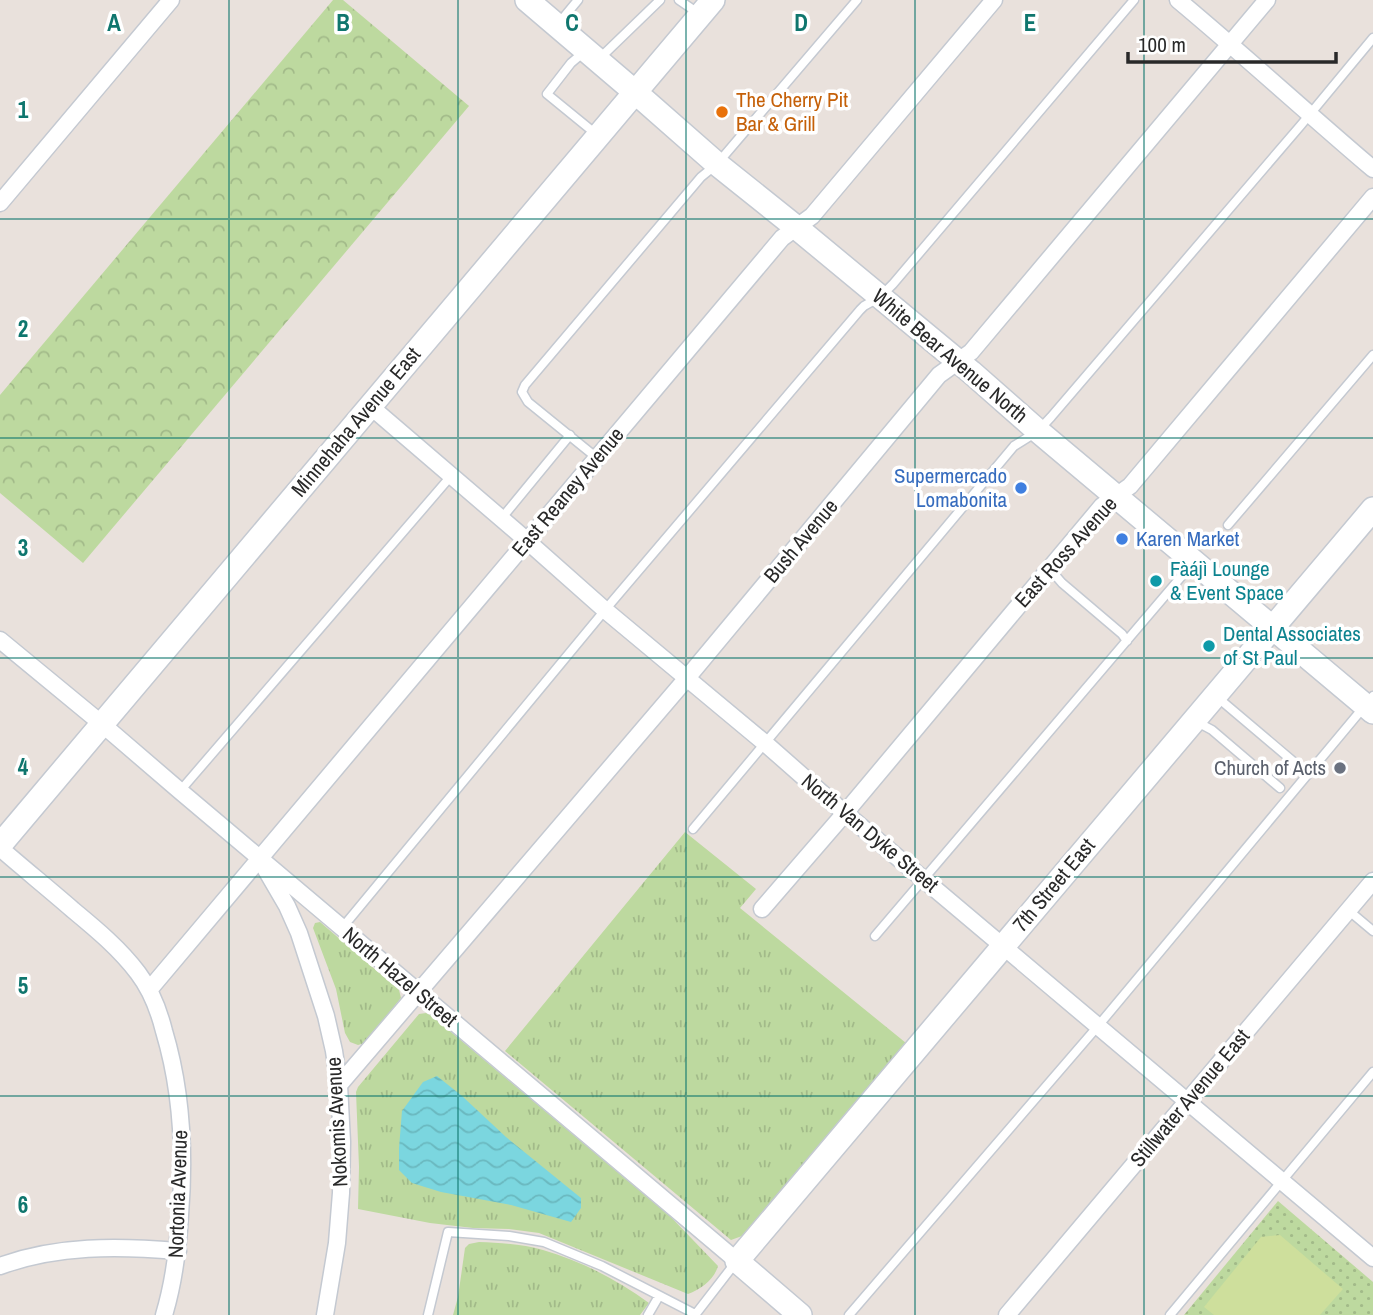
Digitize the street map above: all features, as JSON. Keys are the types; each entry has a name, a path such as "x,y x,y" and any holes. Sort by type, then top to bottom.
{"main road":[{"name":"White Bear Avenue North","path":"527,0 717,164 957,361 1194,562 1371,705"},
{"name":"Minnehaha Avenue East","path":"0,846 707,7"},
{"name":"7th Street East","path":"737,1261 1373,509"},
{"name":"North Hazel Street","path":"737,1261 800,1315"}],"street":[{"path":"0,203 171,0"},
{"name":"East Reaney Avenue","path":"149,990 782,238 812,216 993,0"},
{"path":"1178,0 1373,169"},
{"name":"Bush Avenue","path":"339,1085 687,678 940,374 971,352 1267,0"},
{"name":"East Ross Avenue","path":"762,909 1102,506 1130,486 1373,197"},
{"name":"North Van Dyke Street","path":"370,406 605,610 1372,1256"},
{"name":"North Hazel Street","path":"0,639 737,1261"},
{"name":"Nortonia Avenue","path":"0,846 96,929 123,956 149,990 161,1020 171,1053 181,1126 183,1167 178,1251 164,1315"},
{"name":"Nokomis Avenue","path":"260,859 288,906 299,933 326,1016 339,1085 341,1193 337,1243 325,1315"},
{"name":"Stillwater Avenue East","path":"1007,1315 1373,881"},
{"path":"0,1266 53,1253 95,1248 178,1251"}],"lane":[{"path":"557,25 578,0"},
{"path":"598,136 547,94 571,63 592,55 660,0"},
{"path":"679,0 707,7"},
{"path":"597,458 528,402 522,392 525,384 701,177 717,164 857,0"},
{"path":"342,928 605,610 860,310 880,297 1134,0"},
{"path":"693,829 1014,446 1038,431 1373,38"},
{"path":"1227,525 1373,355"},
{"path":"501,519 570,435"},
{"path":"180,791 450,476"},
{"path":"875,936 1194,562"},
{"path":"1049,568 1127,641"},
{"path":"1215,695 1308,774"},
{"path":"849,1315 1098,1026 1308,774 1371,705"},
{"path":"1194,720 1212,730 1280,788"},
{"path":"1349,910 1373,931"},
{"path":"1170,1315 1373,1072"},
{"path":"428,1315 448,1232 509,1236 544,1242 602,1266 695,1314 737,1261"},
{"path":"648,1315 659,1296"}],"green space":[{"path":"333,0 343,0 469,106 83,563 0,493 0,395"},
{"path":"685,832 756,889 740,908 906,1043 742,1236 731,1240 505,1051"},
{"path":"320,922 399,990 401,998 365,1043 358,1045 350,1042 345,1033 336,989 313,928 315,923"},
{"path":"426,1013 668,1214 718,1266 710,1280 688,1294 539,1233 430,1223 358,1209 356,1092 419,1014"},
{"path":"1278,1201 1373,1282 1373,1315 1184,1315"},
{"path":"1280,1235 1343,1289 1320,1315 1214,1315 1204,1307 1261,1237"},
{"path":"479,1242 528,1246 557,1254 599,1272 649,1303 640,1315 453,1315 465,1248 469,1244"}],"water":[{"path":"437,1076 581,1198 581,1208 571,1222 511,1205 441,1192 412,1183 399,1170 402,1111 423,1082"}],"place":[{"name":"The Cherry Pit Bar & Grill","path":"722,112"},
{"name":"Supermercado Lomabonita","path":"1021,488"},
{"name":"Karen Market","path":"1122,539"},
{"name":"Fàájì Lounge & Event Space","path":"1156,581"},
{"name":"Dental Associates of St Paul","path":"1209,646"},
{"name":"Church of Acts","path":"1340,768"}]}
